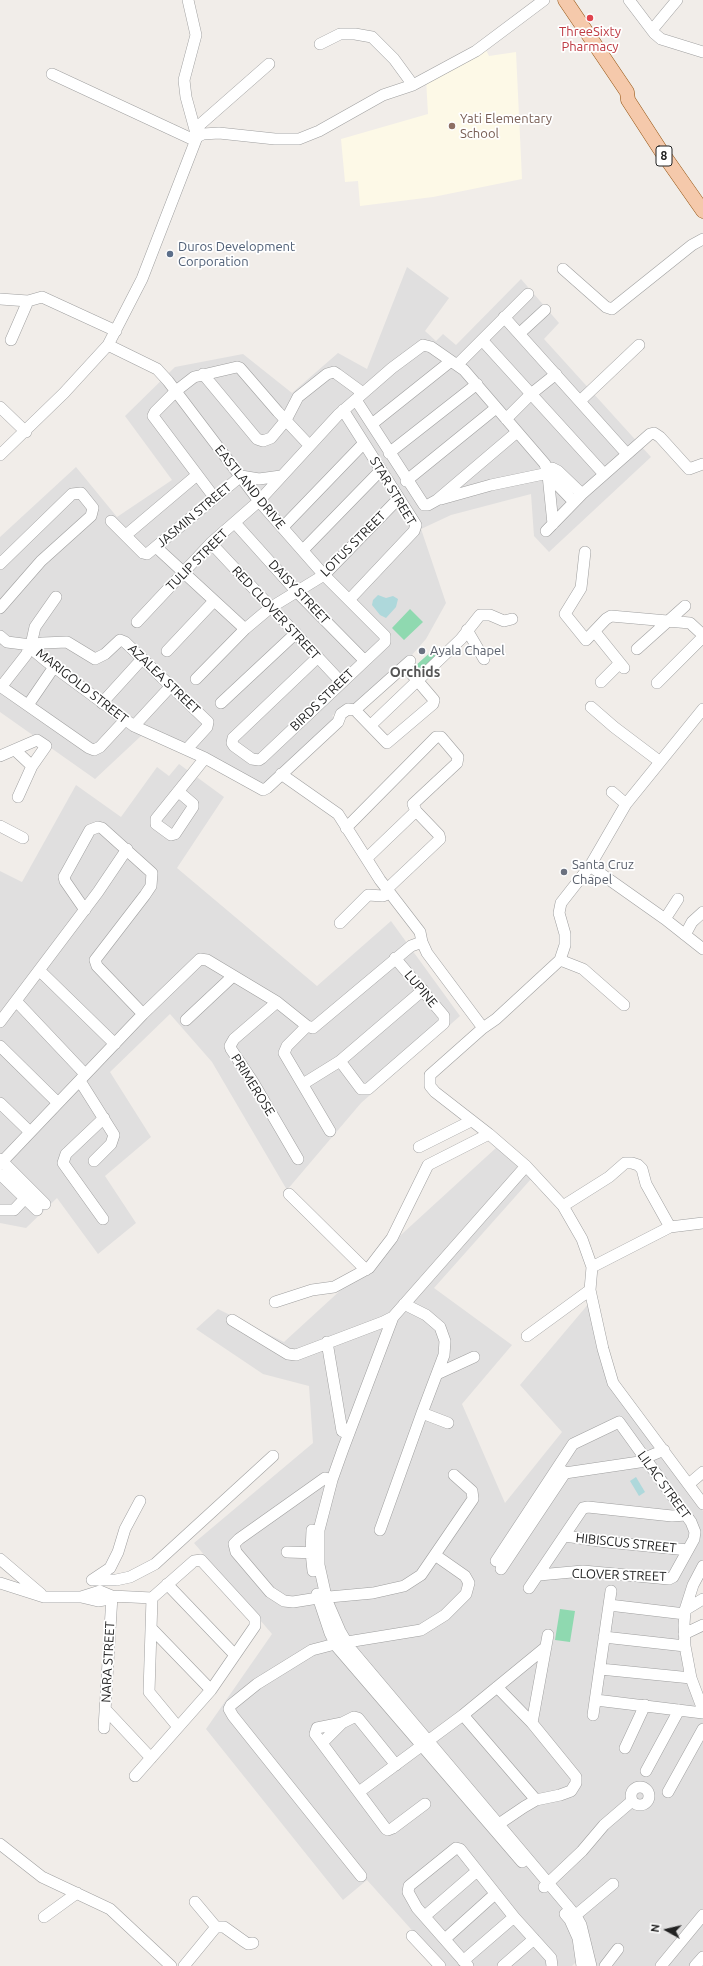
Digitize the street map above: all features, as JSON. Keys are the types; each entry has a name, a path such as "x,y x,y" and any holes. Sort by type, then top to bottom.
{"main road":[{"name":"8","path":"554,0 620,96 628,100"},
{"name":"8","path":"565,0 627,92 628,100 703,211"}],"street":[{"path":"188,0 196,35 184,80 186,97 195,135"},
{"path":"52,74 195,135 219,133 268,139 299,139 319,132 383,95 413,85 476,51 544,0"},
{"path":"629,0 652,30 661,39 702,48"},
{"path":"652,30 677,0"},
{"path":"320,44 340,34 355,34 372,37 394,59 413,85"},
{"path":"0,455 26,432 108,345 142,279 195,135 269,64"},
{"path":"563,269 606,307 612,309 692,245 703,239"},
{"path":"372,424 454,363 482,340 528,294"},
{"path":"0,300 28,301 42,297 116,331"},
{"path":"11,340 28,301"},
{"path":"520,333 545,310"},
{"path":"504,317 520,333 627,454"},
{"path":"482,340 604,474"},
{"name":"EASTLAND DRIVE","path":"108,345 157,369 176,391 259,501 324,575 382,632 386,641"},
{"name":"TULIP STREET","path":"137,622 211,543 259,501 309,445 343,410 408,355 423,345 431,347 454,363"},
{"path":"580,401 639,345"},
{"path":"454,363 477,384 550,470 578,498"},
{"path":"214,497 153,416 155,412 186,382 203,374 237,367 240,368 309,445"},
{"path":"203,374 257,439 262,441 271,438 286,420 298,397 330,373 337,374 359,397 372,424 389,453 424,506 437,500 517,432"},
{"path":"506,419 531,394 556,374"},
{"path":"389,453 477,384"},
{"path":"0,407 26,432"},
{"path":"406,480 496,408"},
{"name":"STAR STREET","path":"343,410 415,522 416,530 349,600"},
{"path":"550,470 550,528 578,498 650,434 654,433 660,437 689,469 703,464"},
{"path":"283,527 364,443"},
{"path":"303,550 381,470"},
{"path":"437,500 550,470"},
{"path":"126,535 197,475"},
{"path":"241,476 259,479 281,476"},
{"name":"JASMIN STREET","path":"111,521 145,554 149,553 214,497 241,476"},
{"path":"0,564 72,494 81,494 93,508 92,515 41,562 0,608"},
{"name":"LOTUS STREET","path":"196,679 245,630 270,608 324,575 399,498"},
{"name":"DAISY STREET","path":"235,523 296,591 364,660"},
{"name":"RED CLOVER STREET","path":"211,543 270,608 296,633 342,682"},
{"path":"156,548 245,630"},
{"path":"585,552 581,588 565,614 586,640 606,619 611,616 691,623 703,636 657,683"},
{"path":"56,597 35,627 31,645 26,655 0,687 94,750 100,747 129,723 170,687"},
{"path":"167,651 214,601"},
{"path":"637,649 685,606"},
{"path":"371,725 461,639 482,614 490,615 504,621 512,619"},
{"path":"467,630 484,659"},
{"path":"595,632 622,666 601,682"},
{"path":"221,703 296,633"},
{"path":"0,636 7,642 31,645"},
{"name":"AZALEA STREET","path":"31,645 67,642 95,659 105,654 122,640 205,719 208,725 187,749"},
{"name":"BIRDS STREET","path":"318,657 233,738 232,743 234,746 252,759 258,760 386,641"},
{"name":"MARIGOLD STREET","path":"31,645 36,654 129,723 154,736 187,749 262,789 267,788 281,774"},
{"path":"102,703 142,659"},
{"path":"355,710 408,663 417,680 434,700 434,704 387,743 355,710 348,709 339,716 338,722 281,774 335,812 388,891 420,932 422,942 428,953 483,1028"},
{"path":"28,705 54,667"},
{"path":"591,707 659,762"},
{"path":"703,709 626,804 590,866 560,905 559,913 565,934 565,945 560,960 496,1019 483,1028 430,1075 430,1086 435,1092 489,1134 526,1166 563,1206 582,1239 592,1267 590,1290 603,1349 613,1383 703,1504"},
{"path":"340,923 368,895 383,896 440,839 439,835 413,806 414,802 458,761 458,757 440,736 435,738 346,828"},
{"path":"0,756 16,751 37,740 46,746 32,766 18,797"},
{"path":"16,751 32,766"},
{"path":"180,792 205,758"},
{"path":"612,792 626,804"},
{"path":"367,858 416,811"},
{"path":"0,826 23,838"},
{"path":"85,910 64,881 64,877 90,830 95,826 102,828 152,872 151,886 95,960 97,966 142,1014"},
{"path":"0,1022 17,1002 85,910 127,849"},
{"path":"590,866 665,919 703,949"},
{"path":"665,919 678,899"},
{"path":"685,935 692,922 703,912"},
{"path":"41,1207 1,1162 142,1014 200,960 207,960 277,1002 307,1026 316,1027 395,958 411,946 422,942"},
{"name":"LUPINE","path":"340,1061 361,1089 368,1089 445,1021 444,1016 395,958"},
{"path":"560,960 584,969 624,1005"},
{"path":"40,971 115,1044"},
{"path":"186,1020 233,976"},
{"path":"304,1084 340,1061 423,990"},
{"path":"17,1002 83,1077 104,1118 112,1130 113,1139 111,1144 94,1161"},
{"name":"PRIMEROSE","path":"277,1002 234,1039 231,1050 253,1082 298,1159"},
{"path":"307,1026 287,1046 284,1053 304,1084 330,1131"},
{"path":"0,1046 58,1102"},
{"path":"0,1103 30,1132"},
{"path":"103,1220 64,1166 63,1160 66,1154 104,1118"},
{"path":"419,1147 472,1121"},
{"path":"275,1302 312,1290 334,1287 366,1270 373,1264 392,1238 428,1165 489,1134"},
{"path":"563,1206 609,1177 625,1163 632,1163 638,1165 642,1169 646,1184 670,1227"},
{"path":"232,1320 288,1354 296,1355 388,1319 404,1304 526,1166"},
{"path":"0,1174 29,1195"},
{"path":"289,1194 366,1270"},
{"path":"0,1210 11,1211 29,1195"},
{"path":"592,1267 670,1227 703,1223"},
{"path":"527,1336 590,1290"},
{"path":"380,1530 444,1355 445,1341 440,1327 426,1315 404,1304"},
{"path":"388,1319 345,1432 329,1479 315,1553 322,1598 335,1644 381,1692 573,1918 581,1925 590,1966"},
{"path":"327,1342 345,1432"},
{"path":"437,1374 474,1357"},
{"path":"422,1413 448,1423"},
{"name":"LILAC STREET","path":"561,1470 575,1442 616,1422 620,1423 691,1522 695,1532 694,1539 674,1575"},
{"path":"647,1462 664,1450"},
{"path":"93,1580 116,1580 130,1577 155,1564 273,1456"},
{"path":"499,1565 561,1470 671,1459"},
{"path":"689,1484 703,1472"},
{"path":"329,1479 239,1539 234,1544 236,1552 270,1592 284,1601 293,1602 373,1593 404,1586 421,1575 473,1499 472,1491 454,1475"},
{"path":"80,1597 93,1580 110,1568 118,1552 125,1529 140,1501"},
{"path":"529,1588 581,1510 588,1507 666,1515 686,1515"},
{"name":"HIBISCUS STREET","path":"565,1536 688,1550"},
{"path":"287,1552 315,1553"},
{"path":"361,1876 233,1716 229,1709 236,1701 269,1676 312,1650 335,1644 421,1630 445,1615 466,1594 469,1583 465,1576 436,1555"},
{"path":"0,1559 44,1597"},
{"path":"0,1583 44,1597 80,1597 100,1592 112,1596 152,1598 194,1562 201,1560 256,1622 255,1626 211,1690 135,1776"},
{"path":"596,1700 679,1710 703,1711 691,1678 684,1634 685,1612 692,1585 703,1566"},
{"name":"CLOVER STREET","path":"539,1575 583,1571 669,1579 674,1575"},
{"path":"167,1584 235,1654"},
{"path":"593,1715 611,1591"},
{"name":"NARA STREET","path":"104,1728 112,1596"},
{"path":"152,1598 149,1692 178,1727"},
{"path":"322,1598 347,1643 381,1692"},
{"path":"609,1605 685,1612 703,1600"},
{"path":"684,1634 703,1625"},
{"path":"152,1629 211,1690"},
{"path":"532,1723 548,1635"},
{"path":"604,1637 685,1646"},
{"path":"359,1792 463,1715 546,1647"},
{"path":"600,1669 691,1678"},
{"path":"496,1826 536,1800 560,1796 571,1791 576,1783 576,1777 532,1723 497,1687"},
{"path":"625,1748 646,1706"},
{"path":"106,1710 151,1758"},
{"path":"646,1771 679,1710"},
{"path":"463,1715 536,1800"},
{"path":"396,1765 358,1718 351,1718 342,1723 322,1743 388,1830 393,1828 425,1804"},
{"path":"668,1792 703,1729"},
{"path":"546,1885 582,1851 604,1825 632,1801"},
{"path":"1,1846 42,1877 110,1909 172,1966"},
{"path":"514,1917 466,1963 408,1896 409,1886 456,1848 460,1849 514,1917 551,1958 552,1966"},
{"path":"425,1916 477,1872"},
{"path":"573,1918 613,1884"},
{"path":"44,1917 77,1893"},
{"path":"445,1939 495,1894"},
{"path":"195,1902 216,1927"},
{"path":"573,1918 578,1938 582,1966"},
{"path":"661,1966 702,1920"},
{"path":"184,1966 216,1927 224,1926 245,1942 253,1943"},
{"path":"412,1936 440,1966"},
{"path":"503,1966 534,1939"},
{"path":"605,1966 618,1949"},
{"path":"695,1966 703,1957"}],"shaded area":[{"name":"Yati Elementary School","path":"486,50 489,56 516,52 522,179 433,197 360,206 358,181 345,182 341,139 428,114 426,79"},
{"path":"407,267 449,298 425,331 436,341 443,334 456,345 521,279 559,323 544,339 651,457 549,552 534,536 531,494 451,515 421,529 446,603 426,639 411,656 354,708 346,703 332,716 338,721 263,787 141,736 95,779 0,712 0,537 76,467 117,517 172,480 125,416 175,367 243,354 292,393 338,353 367,369"},
{"path":"179,764 224,797 177,868 317,986 391,921 460,1016 361,1103 287,1190 212,1062 170,1014 110,1072 151,1137 105,1176 136,1223 98,1254 57,1198 26,1228 0,1223 0,871 22,882 76,785 121,817 157,767 169,776"},
{"path":"497,1147 531,1179 434,1288 512,1345 462,1404 505,1503 562,1432 520,1385 590,1302 622,1401 703,1511 703,1563 679,1625 683,1669 695,1706 703,1718 703,1909 655,1966 578,1966 577,1961 572,1966 444,1966 367,1880 343,1900 206,1729 272,1634 194,1543 313,1443 309,1386 263,1374 196,1329 218,1309 284,1342"},
{"path":"703,1921 703,1966 665,1966"}],"green space":[{"path":"410,609 423,622 404,640 392,628"},
{"path":"434,649 440,657 421,675 414,667"},
{"path":"560,1609 575,1611 570,1642 555,1640"}],"water":[{"path":"378,595 386,598 393,596 398,599 396,607 386,618 380,615 372,605 373,600"},
{"path":"636,1477 645,1492 639,1496 630,1481"}],"place":[{"name":"ThreeSixty Pharmacy","path":"590,18"},
{"name":"Yati Elementary School","path":"452,126"},
{"name":"Duros Development Corporation","path":"170,254"},
{"name":"Ayala Chapel","path":"422,651"},
{"name":"Santa Cruz Chapel","path":"564,872"}],"district":[{"name":"Orchids","path":"415,672"}]}
